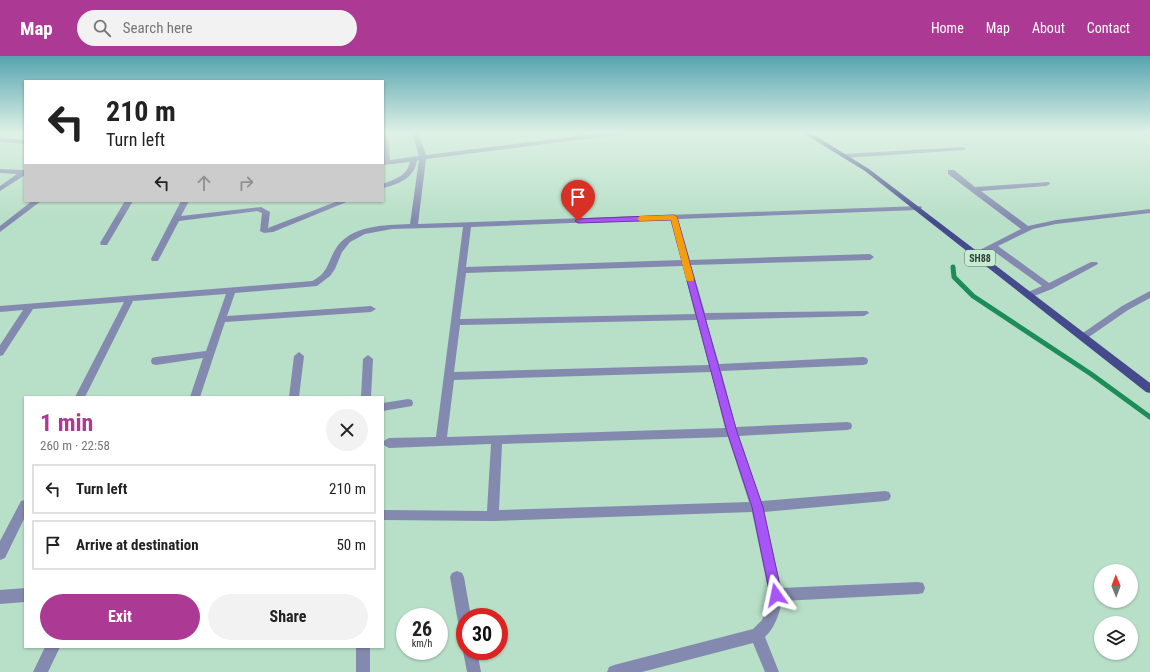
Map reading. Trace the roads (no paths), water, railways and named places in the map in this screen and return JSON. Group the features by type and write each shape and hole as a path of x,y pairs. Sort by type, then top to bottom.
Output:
{"main road":[{"name":"SH88","path":"853,162 918,208 1150,388"}],"street":[{"path":"384,186 409,174 413,168 414,162"},
{"path":"414,227 423,162"},
{"path":"0,171 24,172"},
{"path":"0,189 24,172"},
{"path":"951,172 1027,229"},
{"path":"973,189 1046,184"},
{"path":"0,230 36,202"},
{"path":"104,243 128,202"},
{"path":"155,259 184,202"},
{"path":"176,219 258,209 266,212 267,219 264,231 342,202"},
{"path":"0,309 314,284 324,279 330,272 340,248 348,240 360,233 392,227 918,208"},
{"path":"976,254 1027,229 1056,222 1150,211"},
{"path":"614,672 645,668 757,635 767,625 773,611 775,595 757,507 732,432 674,217"},
{"path":"441,441 467,225"},
{"path":"992,246 1049,287"},
{"path":"462,270 870,257"},
{"path":"1029,295 1049,287 1094,264"},
{"path":"195,396 231,291"},
{"path":"1083,337 1124,308 1150,294"},
{"path":"81,396 130,299"},
{"path":"0,353 30,307"},
{"path":"222,319 371,309"},
{"path":"455,322 864,313"},
{"path":"156,361 209,354"},
{"path":"294,396 298,356"},
{"path":"366,396 368,359"},
{"path":"449,376 714,368 863,361"},
{"path":"384,407 408,403"},
{"path":"389,443 732,432 847,426"},
{"path":"493,516 497,439"},
{"path":"384,515 493,516 757,507 885,496"},
{"path":"0,554 24,507"},
{"path":"457,577 463,608"},
{"path":"775,595 918,588"},
{"path":"0,597 24,595"},
{"path":"757,635 772,672"},
{"path":"40,672 52,648"},
{"path":"363,648 363,672"},
{"path":"472,660 474,672"}],"waterway":[{"path":"953,267 954,277 973,296 1091,374 1150,417"}]}
